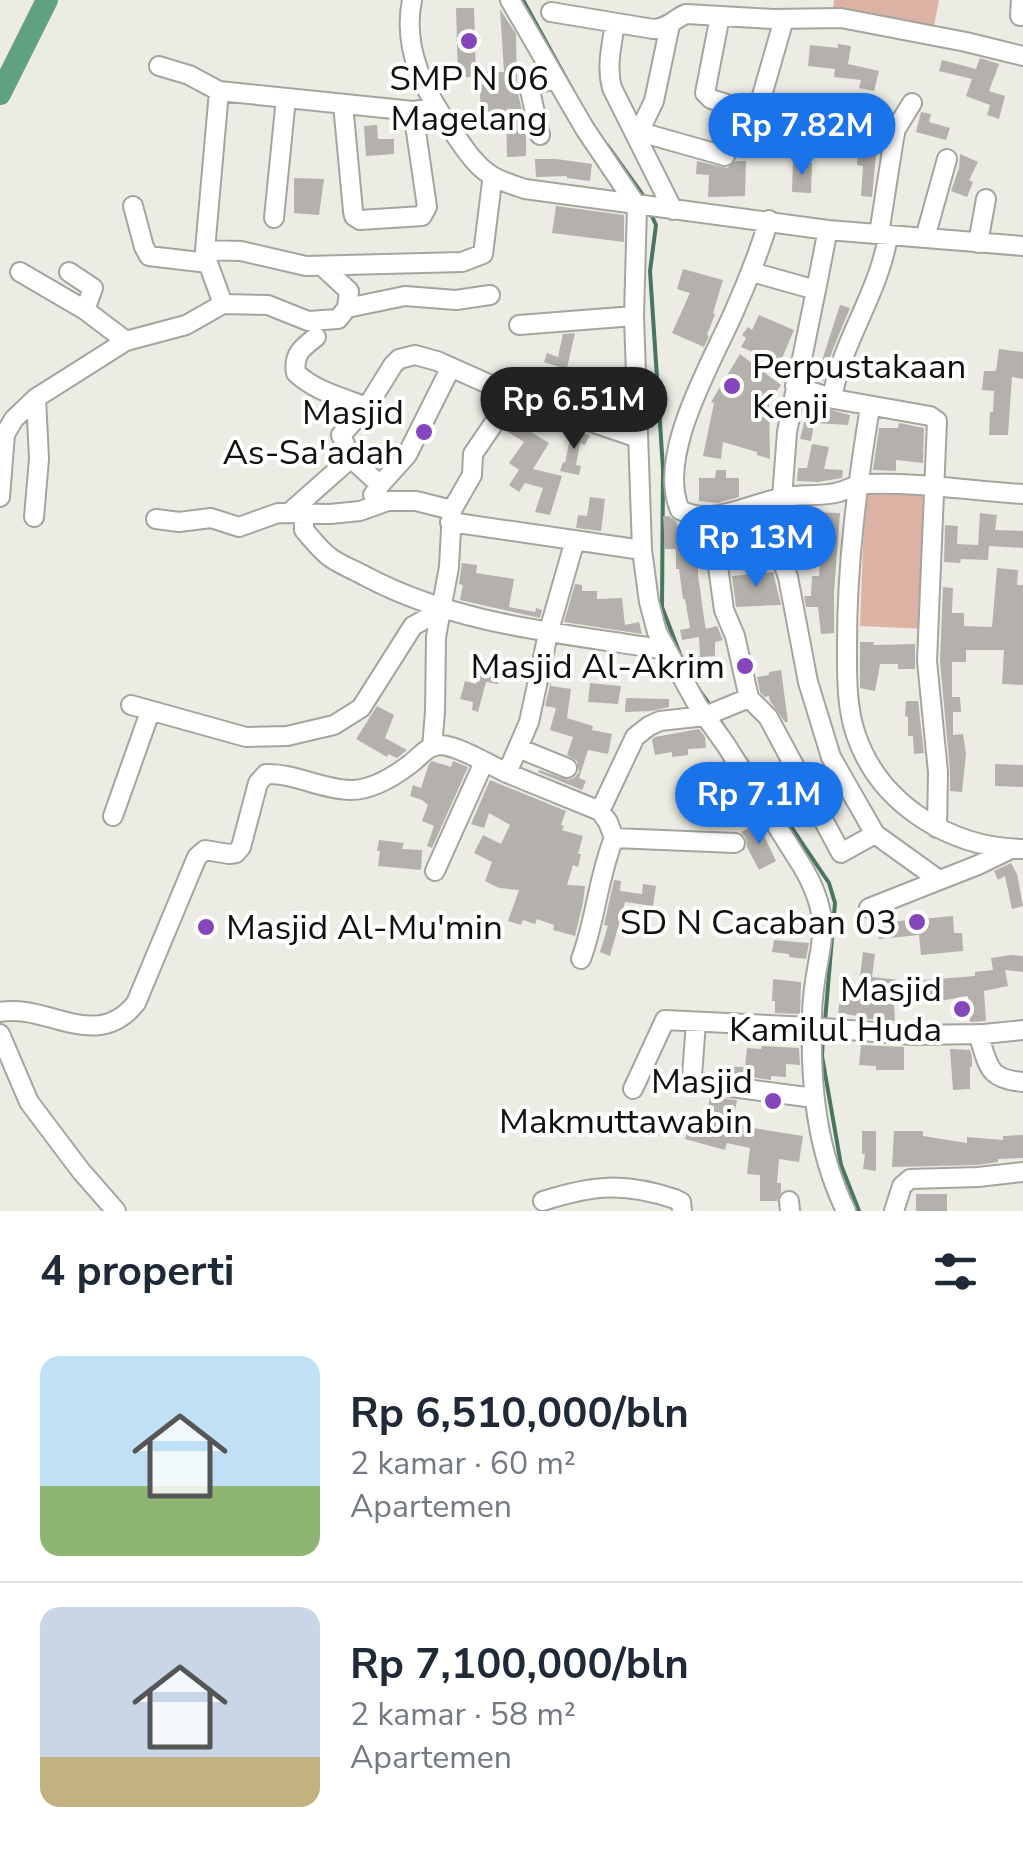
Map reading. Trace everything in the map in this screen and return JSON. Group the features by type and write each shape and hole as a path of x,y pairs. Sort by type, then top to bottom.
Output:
{"street":[{"path":"412,0 409,28 415,62 436,107 471,157 492,177 525,189 639,206 828,230 1023,246"},
{"path":"510,0 584,129 639,206 634,316 642,550 651,612 666,650 711,713 820,902 824,933 812,999 818,1030 814,1098 817,1124 846,1211"},
{"path":"551,12 653,29 686,14 825,18 864,22 1023,56"},
{"path":"720,16 705,93 765,116 784,19"},
{"path":"616,23 608,76 639,134 668,209"},
{"path":"639,134 654,101 670,24"},
{"path":"159,66 190,74 218,91 414,110 436,107"},
{"path":"540,135 529,86 555,80"},
{"path":"218,91 206,257 223,304"},
{"path":"274,218 286,98"},
{"path":"834,399 835,383 877,282 894,138 912,103"},
{"path":"342,104 352,211 360,220 425,213 414,110"},
{"path":"639,134 725,156"},
{"path":"925,238 947,158"},
{"path":"133,206 149,256 206,257 241,251 295,265 323,267 462,262 483,254 492,182"},
{"path":"978,243 986,199"},
{"path":"770,220 752,272 680,440 674,488 680,510 698,517 711,516 782,498 842,492 858,484 1023,494"},
{"path":"782,498 787,432 826,238"},
{"path":"0,496 5,434 36,398 126,341 186,325 223,304 268,305 298,318 338,319 347,308 350,294 323,267"},
{"path":"20,272 85,310 126,341"},
{"path":"69,272 93,288 85,310"},
{"path":"752,272 816,290"},
{"path":"347,308 405,296 456,300 490,295"},
{"path":"519,325 634,316"},
{"path":"316,338 300,350 296,374 367,406"},
{"path":"380,486 351,458 342,435 398,359 406,356 423,356 513,395 638,438"},
{"path":"360,511 407,455 451,367"},
{"path":"796,386 834,399 935,418 938,433 927,661 938,772 937,828"},
{"path":"432,746 436,638 443,609 451,516 472,474 472,454 513,395"},
{"path":"34,518 39,459 36,398"},
{"path":"870,407 850,551 849,701 855,732 864,756 893,794 925,822 959,837 1017,849"},
{"path":"297,512 351,458"},
{"path":"156,520 211,518 239,527 278,513 330,514 360,511 388,500 416,500 451,516 642,550"},
{"path":"744,509 748,554 778,552 788,577 808,682 831,757 875,834 939,880"},
{"path":"297,512 304,530 329,557 386,587 443,609 548,634 666,650"},
{"path":"711,516 724,610 749,698 768,717 841,852 875,834"},
{"path":"507,773 532,708 575,540"},
{"path":"131,705 246,737 287,736 334,725 361,708 413,626 443,609"},
{"path":"600,811 636,737 660,720 711,713 749,698"},
{"path":"113,816 150,712"},
{"path":"0,1012 86,1026 107,1025 116,1020 136,1003 197,857 205,850 229,854 240,847 262,777 272,773 348,790 366,788 400,771 432,746 450,747 600,811 608,822 614,838 581,958"},
{"path":"518,748 567,768"},
{"path":"435,871 484,762"},
{"path":"614,838 735,843"},
{"path":"869,908 1017,849"},
{"path":"633,1089 665,1020 696,1026 912,1036 1023,1030"},
{"path":"696,1026 694,1082 814,1098"},
{"path":"0,1034 29,1102 116,1211"},
{"path":"978,1034 994,1074 1004,1080 1023,1082"},
{"path":"894,1211 902,1186 910,1179 978,1178 1023,1172"},
{"path":"543,1202 589,1189 622,1187 675,1199 681,1202 682,1211"}],"shaded area":[{"path":"834,0 939,0 934,26 833,9"},
{"path":"865,493 934,496 928,629 860,626"}],"building":[{"path":"456,8 474,8 476,77 458,77"},
{"path":"500,9 516,34 517,89 526,128 526,156 507,157 506,113 481,114 479,73 504,72"},
{"path":"838,44 851,46 848,64 879,71 874,91 859,88 861,80 834,77 835,69 808,66 810,45 838,48"},
{"path":"980,58 999,64 989,91 1005,96 999,119 987,115 990,105 966,96 972,79 939,71 942,60 976,69"},
{"path":"921,112 931,114 929,122 950,128 946,140 916,132"},
{"path":"377,125 378,139 394,139 394,154 366,156 364,126"},
{"path":"859,142 877,144 872,197 861,196 863,166 857,165"},
{"path":"960,154 978,162 969,180 973,182 967,197 951,191"},
{"path":"535,159 592,164 590,181 567,176 536,177"},
{"path":"697,161 727,168 736,161 746,161 745,196 708,197 709,175 696,174"},
{"path":"793,162 812,163 811,193 792,192"},
{"path":"294,178 324,179 319,215 294,213"},
{"path":"556,206 624,215 624,242 552,233"},
{"path":"683,269 723,280 704,347 672,333 690,293 677,289"},
{"path":"840,305 850,308 823,381 816,379"},
{"path":"759,315 794,330 780,363 741,347 746,338 742,335 748,327 752,330"},
{"path":"575,333 567,368 573,369 569,381 559,378 562,368 544,362 547,353 558,357 563,334"},
{"path":"999,349 1023,352 1023,379 1012,377 1008,435 989,435 994,391 982,390 984,371 996,371"},
{"path":"740,354 781,385 769,401 770,459 723,442 721,459 703,456 714,403 711,402"},
{"path":"561,383 596,393 609,392 600,412 557,397"},
{"path":"809,404 850,415 848,425 814,423 811,441 800,439"},
{"path":"518,410 535,416 526,429 549,443 533,469 562,476 550,515 535,512 543,488 525,483 519,492 509,485 519,470 509,463 524,442 505,430"},
{"path":"899,423 924,428 923,463 896,460 896,471 873,470 879,428 898,428"},
{"path":"572,429 590,435 585,445 580,443 576,465 581,466 579,475 560,471"},
{"path":"812,444 829,447 824,469 843,470 842,478 797,481 798,468 807,468"},
{"path":"716,470 726,470 726,478 739,478 739,497 717,503 699,501 699,478 715,478"},
{"path":"590,497 605,499 601,531 576,528 578,515 587,516"},
{"path":"807,512 840,513 834,633 821,634 818,607 806,607 804,596 811,596 812,576 819,576 821,547 815,547 817,522 806,522"},
{"path":"980,513 997,515 995,530 1023,531 1023,548 989,546 988,560 944,562 945,525 958,526 957,544 978,545"},
{"path":"663,516 669,516 677,526 700,528 698,575 705,625 706,629 717,626 723,640 715,642 715,656 700,657 699,637 682,640 680,630 690,628 676,569 676,549 665,549"},
{"path":"462,563 477,565 476,573 514,579 509,607 542,610 540,618 460,600"},
{"path":"997,568 1018,570 1017,585 1023,585 1023,685 1002,684 1004,650 966,650 966,662 952,662 952,697 960,697 961,712 953,712 953,735 963,734 966,754 962,792 950,791 940,661 943,587 953,588 952,613 964,613 964,626 992,627"},
{"path":"773,572 781,605 736,607 732,576"},
{"path":"575,584 582,585 582,591 597,591 597,599 622,598 625,625 639,622 642,634 564,622"},
{"path":"860,642 915,644 915,669 880,664 875,691 860,688"},
{"path":"480,667 501,670 498,684 486,682 478,712 472,710 473,702 460,699 465,681 476,684"},
{"path":"781,670 788,722 769,696 760,692 757,677"},
{"path":"551,681 551,686 571,689 567,718 612,734 608,754 588,750 579,778 586,781 582,790 538,772 568,780 579,772 577,761 567,755 573,737 550,730 556,708 545,706"},
{"path":"590,683 621,686 618,704 588,702"},
{"path":"626,698 669,699 669,707 625,712"},
{"path":"906,701 918,701 924,753 914,754 913,736 908,736"},
{"path":"377,706 394,715 385,738 407,750 397,758 388,754 387,757 356,739"},
{"path":"699,729 706,748 688,749 688,755 655,755 655,737"},
{"path":"432,761 451,767 453,761 468,767 432,848 427,846 434,826 422,821 428,805 410,796 413,785 421,788"},
{"path":"995,764 1023,765 1023,787 995,786"},
{"path":"490,780 566,811 562,830 583,836 578,867 573,865 567,885 585,886 575,936 553,930 554,925 537,919 535,924 523,920 521,925 508,921 519,890 499,888 485,881 492,862 474,853 483,835 501,844 510,825 489,813 484,828 471,824"},
{"path":"758,823 776,861 759,870 741,832"},
{"path":"379,840 404,843 402,849 422,850 421,870 378,866"},
{"path":"1011,863 1023,906 1012,909 1005,876 998,880 994,871"},
{"path":"614,880 621,881 620,891 642,894 643,884 656,886 653,906 625,902 610,956 600,952"},
{"path":"953,916 954,933 962,933 963,951 921,955 919,935 879,939 877,923"},
{"path":"774,940 809,943 806,959 772,952"},
{"path":"863,952 875,954 872,977 900,982 975,976 975,972 993,970 991,958 1011,955 1023,956 1023,972 1005,970 1008,986 984,991 986,1021 970,1022 968,996 894,1004 895,1021 858,1018 838,1013 840,998 857,1001"},
{"path":"773,979 801,982 800,1014 775,1013"},
{"path":"861,1045 904,1047 904,1070 876,1070 876,1066 859,1065"},
{"path":"747,1048 799,1048 800,1065 786,1064 786,1077 771,1076 771,1080 717,1072 717,1066 745,1067"},
{"path":"950,1049 970,1050 970,1089 953,1090"},
{"path":"710,1097 737,1100 733,1122 803,1136 799,1162 779,1159 777,1183 781,1183 781,1192 777,1201 760,1201 760,1175 747,1174 750,1148 727,1143 725,1150 685,1139 691,1120 705,1124"},
{"path":"862,1131 876,1131 876,1171 863,1169"},
{"path":"894,1131 923,1131 923,1136 967,1143 967,1137 1003,1140 1003,1136 1023,1135 1023,1158 977,1165 892,1167"},
{"path":"916,1194 947,1194 947,1211 916,1211"}],"waterway":[{"path":"0,94 47,0"},
{"path":"523,0 573,91"},
{"path":"607,145 645,198"},
{"path":"650,212 656,225 650,271 663,469 662,607 683,662"},
{"path":"697,687 712,708"},
{"path":"717,716 728,733"},
{"path":"736,745 829,883 835,903 825,1021"},
{"path":"823,1036 822,1056 841,1165 859,1211"}],"place":[{"name":"SMP N 06 Magelang","path":"469,41"},
{"name":"Perpustakaan Kenji","path":"732,386"},
{"name":"Masjid As-Sa'adah","path":"424,432"},
{"name":"Masjid Al-Akrim","path":"745,666"},
{"name":"SD N Cacaban 03","path":"917,922"},
{"name":"Masjid Al-Mu'min","path":"206,927"},
{"name":"Masjid Kamilul Huda","path":"962,1009"},
{"name":"Masjid Makmuttawabin","path":"773,1101"}]}
